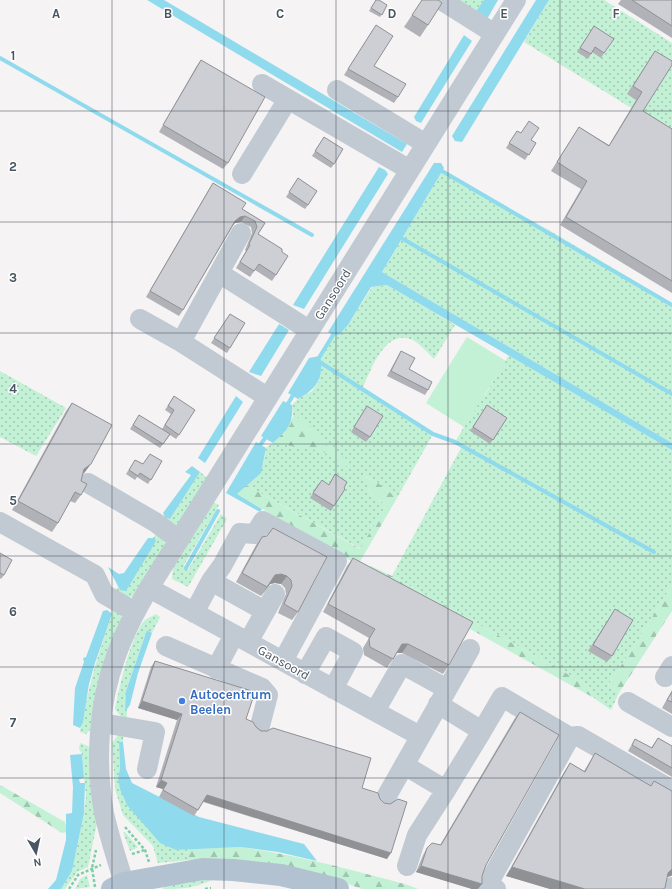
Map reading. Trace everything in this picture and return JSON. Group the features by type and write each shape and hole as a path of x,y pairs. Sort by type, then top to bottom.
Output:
{"main road":[{"path":"118,886 203,870 233,870 280,875 338,889"}],"street":[{"path":"441,0 495,34"},
{"name":"Gansoord","path":"118,886 104,813 100,764 102,723 112,669 120,603 149,588 516,0"},
{"path":"262,84 410,170"},
{"path":"336,90 426,144"},
{"path":"242,174 288,99"},
{"path":"181,342 241,233"},
{"path":"219,272 310,330"},
{"path":"140,319 181,342 267,397"},
{"path":"88,483 155,522 179,540"},
{"path":"194,613 211,581 222,566 240,533 255,534 263,521 337,561 283,661"},
{"path":"0,522 95,575 120,603"},
{"path":"211,581 270,603 216,668"},
{"name":"Gansoord","path":"149,588 420,736"},
{"path":"306,674 326,637 353,652 333,689"},
{"path":"166,646 262,688 268,695 260,726"},
{"path":"385,799 470,649"},
{"path":"375,711 402,664 482,731"},
{"path":"407,866 417,835 502,698 570,737 578,736 672,790"},
{"path":"628,702 672,726"},
{"path":"102,723 154,732 147,769"},
{"path":"496,889 488,887 492,878 570,737"},
{"path":"402,769 446,790"}],"path":[{"path":"69,889 78,875 92,868 96,889"}],"green space":[{"path":"454,0 484,0 474,14"},
{"path":"549,0 604,0 672,43 672,133 524,42"},
{"path":"442,171 547,229 672,303 672,443 382,272"},
{"path":"387,285 455,325 434,359 413,340 403,338 395,340 387,345 375,361 363,387 433,434 397,498 378,483 363,475 370,493 386,505 361,549 246,485 255,478 261,470 266,448 273,443 293,417 292,405 298,399 312,391 319,381 320,356 333,335 339,335 348,325 372,287"},
{"path":"467,337 506,361 464,427 426,403"},
{"path":"509,355 672,450 672,585 637,642 608,685 619,693 611,710 594,698 589,686 392,576 462,446 455,442"},
{"path":"0,371 66,408 36,456 0,437"},
{"path":"293,417 297,417 318,432 325,445 350,461 346,467 322,451 273,443 290,426"},
{"path":"200,472 209,479 180,524 169,528 157,520 164,515 170,519"},
{"path":"362,475 378,483 397,498 358,565 237,494 246,485 360,549 386,505 370,493"},
{"path":"209,500 219,505 184,565 188,570 221,514 227,519 188,587 172,579 173,566"},
{"path":"157,533 163,538 166,547 136,596 121,599 113,593 118,587 120,590 155,541 153,538"},
{"path":"371,566 392,576 589,686 594,698 364,570"},
{"path":"672,585 672,611 619,693 608,685 637,642"},
{"path":"114,605 121,613 122,621 93,727 86,734 80,732 80,728 84,717 92,677 112,615 110,613"},
{"path":"156,614 160,617 152,633 147,630 126,691 125,710 127,709 127,720 122,718 115,709 130,649 140,627 145,620"},
{"path":"124,734 123,742 119,743 120,768 118,778 176,850 191,849 184,853 189,860 158,863 153,846 123,815 115,789 112,743 118,735"},
{"path":"80,743 88,746 93,752 98,818 88,867 77,872 65,889 61,889 72,871 84,813 86,797 82,754 79,749"},
{"path":"0,785 65,822 67,832 62,833 0,793"},
{"path":"123,832 125,832 138,847 137,848 130,851"},
{"path":"240,847 324,863 418,889 362,889 342,882 230,859 189,860 184,853 191,849"},
{"path":"87,875 90,887 75,889 80,879"},
{"path":"214,879 189,887 163,889 163,887 192,881"}],"water":[{"path":"147,0 164,0 407,144 402,152"},
{"path":"484,0 498,0 486,21 474,14"},
{"path":"536,0 549,0 462,142 455,141 452,136"},
{"path":"464,35 472,41 421,123 416,121 414,117"},
{"path":"434,163 441,163 444,168 382,272 672,443 672,450 387,285 371,287 348,325 339,335 333,335 328,332"},
{"path":"379,167 385,170 388,174 304,309 293,305"},
{"path":"279,324 289,330 261,376 249,372"},
{"path":"320,356 320,377 314,387 298,399 288,393 309,358"},
{"path":"236,396 243,402 205,463 198,458"},
{"path":"283,401 292,405 290,423 273,443 261,436"},
{"path":"256,442 266,448 261,473 237,494 262,509 260,512 226,493"},
{"path":"192,466 200,472 170,519 165,517 163,513 191,475 185,472"},
{"path":"148,538 154,538 156,541 126,591 120,590 108,567 119,574 124,573"},
{"path":"107,610 112,614 89,684 83,722 80,728 73,725 75,688 84,662 83,658 86,657 103,611"},
{"path":"147,630 152,633 138,673 130,705 125,710 126,691"},
{"path":"119,742 123,742 126,769 132,783 199,817 304,844 317,861 278,852 240,847 176,850 160,843 127,805 120,789 118,778 120,768"},
{"path":"82,754 84,778 79,779 80,783 85,783 84,813 72,871 61,889 48,889 56,880 66,840 66,814 72,813 73,787 70,755"}],"building":[{"path":"376,0 379,0 387,5 382,15 371,8"},
{"path":"422,0 438,0 442,3 428,25 412,15"},
{"path":"632,0 672,0 672,26"},
{"path":"376,25 393,36 374,66 406,84 398,97 348,69"},
{"path":"594,26 614,39 604,53 595,47 591,54 580,48"},
{"path":"655,51 672,61 672,65 643,111 672,129 672,281 566,217 587,181 557,162 579,127 609,146 642,92 633,86"},
{"path":"201,60 265,97 228,163 163,125"},
{"path":"529,121 539,128 531,140 536,143 529,155 509,143 517,131 521,133"},
{"path":"324,137 343,149 334,164 315,151"},
{"path":"298,178 317,191 308,205 289,192"},
{"path":"213,183 246,203 242,209 265,223 258,234 282,249 282,252 288,256 276,275 259,264 254,271 240,262 250,245 249,244 257,227 255,221 245,216 240,217 235,221 183,310 150,291"},
{"path":"230,314 245,323 230,348 214,338"},
{"path":"401,351 415,358 409,369 432,382 428,390 391,371"},
{"path":"174,396 195,410 179,435 165,425 174,410 168,406"},
{"path":"72,403 112,425 91,464 84,469 81,481 87,484 81,495 75,492 58,523 18,501"},
{"path":"487,405 507,418 493,440 473,427"},
{"path":"367,406 383,416 370,437 354,427"},
{"path":"139,415 170,434 163,444 133,425"},
{"path":"150,454 162,461 151,480 140,473 138,476 129,470 135,460 143,464"},
{"path":"335,474 347,482 344,488 345,489 334,506 313,493 322,480 329,485"},
{"path":"273,528 327,557 298,612 284,604 292,586 291,580 287,576 281,574 275,575 267,587 242,573 262,537 267,536"},
{"path":"0,553 12,560 4,575 0,573"},
{"path":"353,558 473,622 449,665 408,644 402,644 393,659 370,647 369,639 375,629 328,604"},
{"path":"615,609 633,620 612,656 593,645"},
{"path":"155,661 255,692 246,719 253,722 261,731 267,731 273,728 371,758 362,788 378,793 380,799 384,803 390,804 398,799 407,802 391,853 207,795 198,810 163,790 167,783 161,780 182,714 142,701"},
{"path":"672,692 672,702 667,700"},
{"path":"520,712 559,735 486,865 482,876 482,884 421,866 427,848 432,843 441,845"},
{"path":"658,738 672,746 672,768 632,745 635,739 652,748"},
{"path":"595,753 651,786 654,781 672,791 672,869 668,873 665,888 585,889 512,867 570,763 585,772"}],"waterway":[{"path":"0,58 312,235"},
{"path":"442,171 672,305"},
{"path":"403,239 672,394"},
{"path":"317,361 333,335"},
{"path":"318,361 433,434 455,442 654,552"},
{"path":"286,407 295,392"},
{"path":"258,448 268,434"},
{"path":"186,568 218,511"}],"place":[{"name":"Autocentrum Beelen","path":"182,701"}]}
